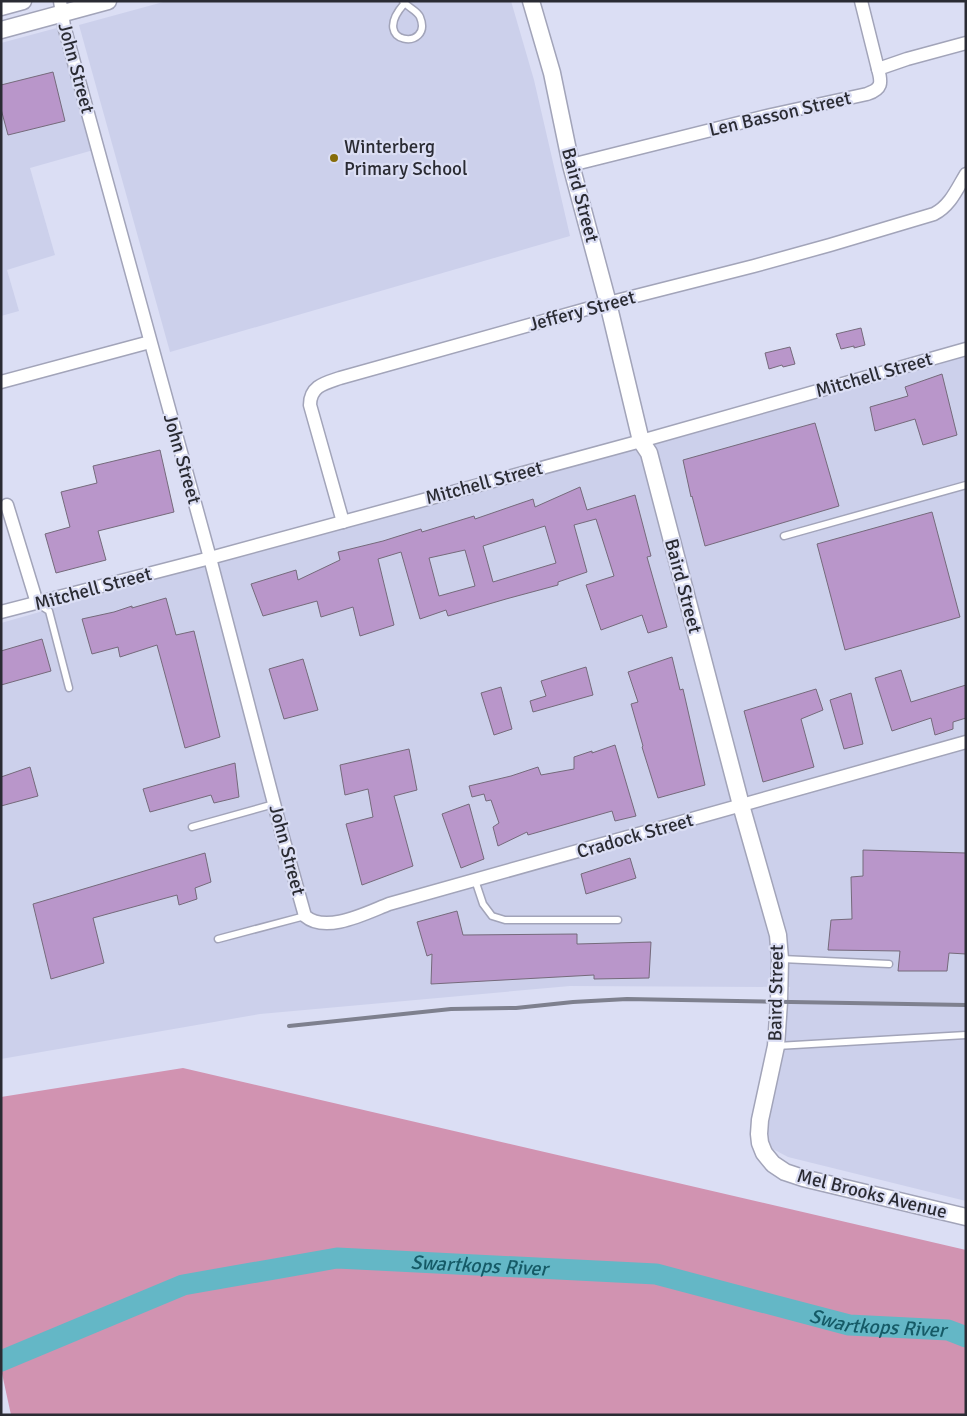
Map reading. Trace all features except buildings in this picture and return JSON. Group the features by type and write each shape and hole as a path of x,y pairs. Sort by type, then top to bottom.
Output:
{"street":[{"path":"1,7 24,1"},
{"path":"1,30 61,7 108,1"},
{"name":"Baird Street","path":"531,1 552,73 571,165 587,220 641,441 649,453 741,805 778,935 780,959 776,1046 760,1120 759,1134 764,1153 770,1161 780,1168"},
{"path":"861,1 878,69 966,43"},
{"name":"John Street","path":"61,7 64,26 210,558 305,916"},
{"name":"Len Basson Street","path":"571,165 867,94 875,91 880,84 878,69"},
{"name":"Jeffery Street","path":"343,522 310,405 311,397 317,387 324,383 608,303 830,245 934,214 946,206 966,174"},
{"path":"1,382 150,342"},
{"name":"Mitchell Street","path":"1,612 210,558 641,441 966,349"},
{"path":"7,505 37,603"},
{"name":"Cradock Street","path":"305,916 311,921 320,924 329,924 360,916 389,904 966,742"},
{"name":"Mel Brooks Avenue","path":"780,1168 803,1178 832,1186 966,1217"}],"lane":[{"path":"404,2 417,12 421,18 422,27 413,39 403,38 393,28 394,18 404,2"},
{"path":"784,536 966,485"},
{"path":"37,603 49,611 69,688"},
{"path":"192,827 274,804"},
{"path":"475,880 483,904 492,916 505,920 618,920"},
{"path":"218,939 305,916"},
{"path":"780,959 888,964"},
{"path":"776,1046 966,1035"}],"shaded area":[{"name":"Winterberg Primary School","path":"167,1 511,1 534,80 570,236 170,352 79,25"},
{"path":"64,26 97,149 30,168 55,255 7,270 19,311 1,316 1,43"},
{"path":"966,349 966,1201 788,1157 769,1147 768,1129 790,987 570,986 260,1014 1,1059 1,623"},
{"path":"183,1068 966,1250 966,1415 11,1415 1,1369 1,1097"}],"waterway":[{"name":"Swartkops River","path":"1,1361 183,1285 337,1258 656,1274 849,1325 948,1330 966,1337"}],"railway":[{"path":"289,1026 451,1009 516,1008 627,999 966,1005"}],"place":[{"name":"Winterberg Primary School","path":"334,158"}]}
